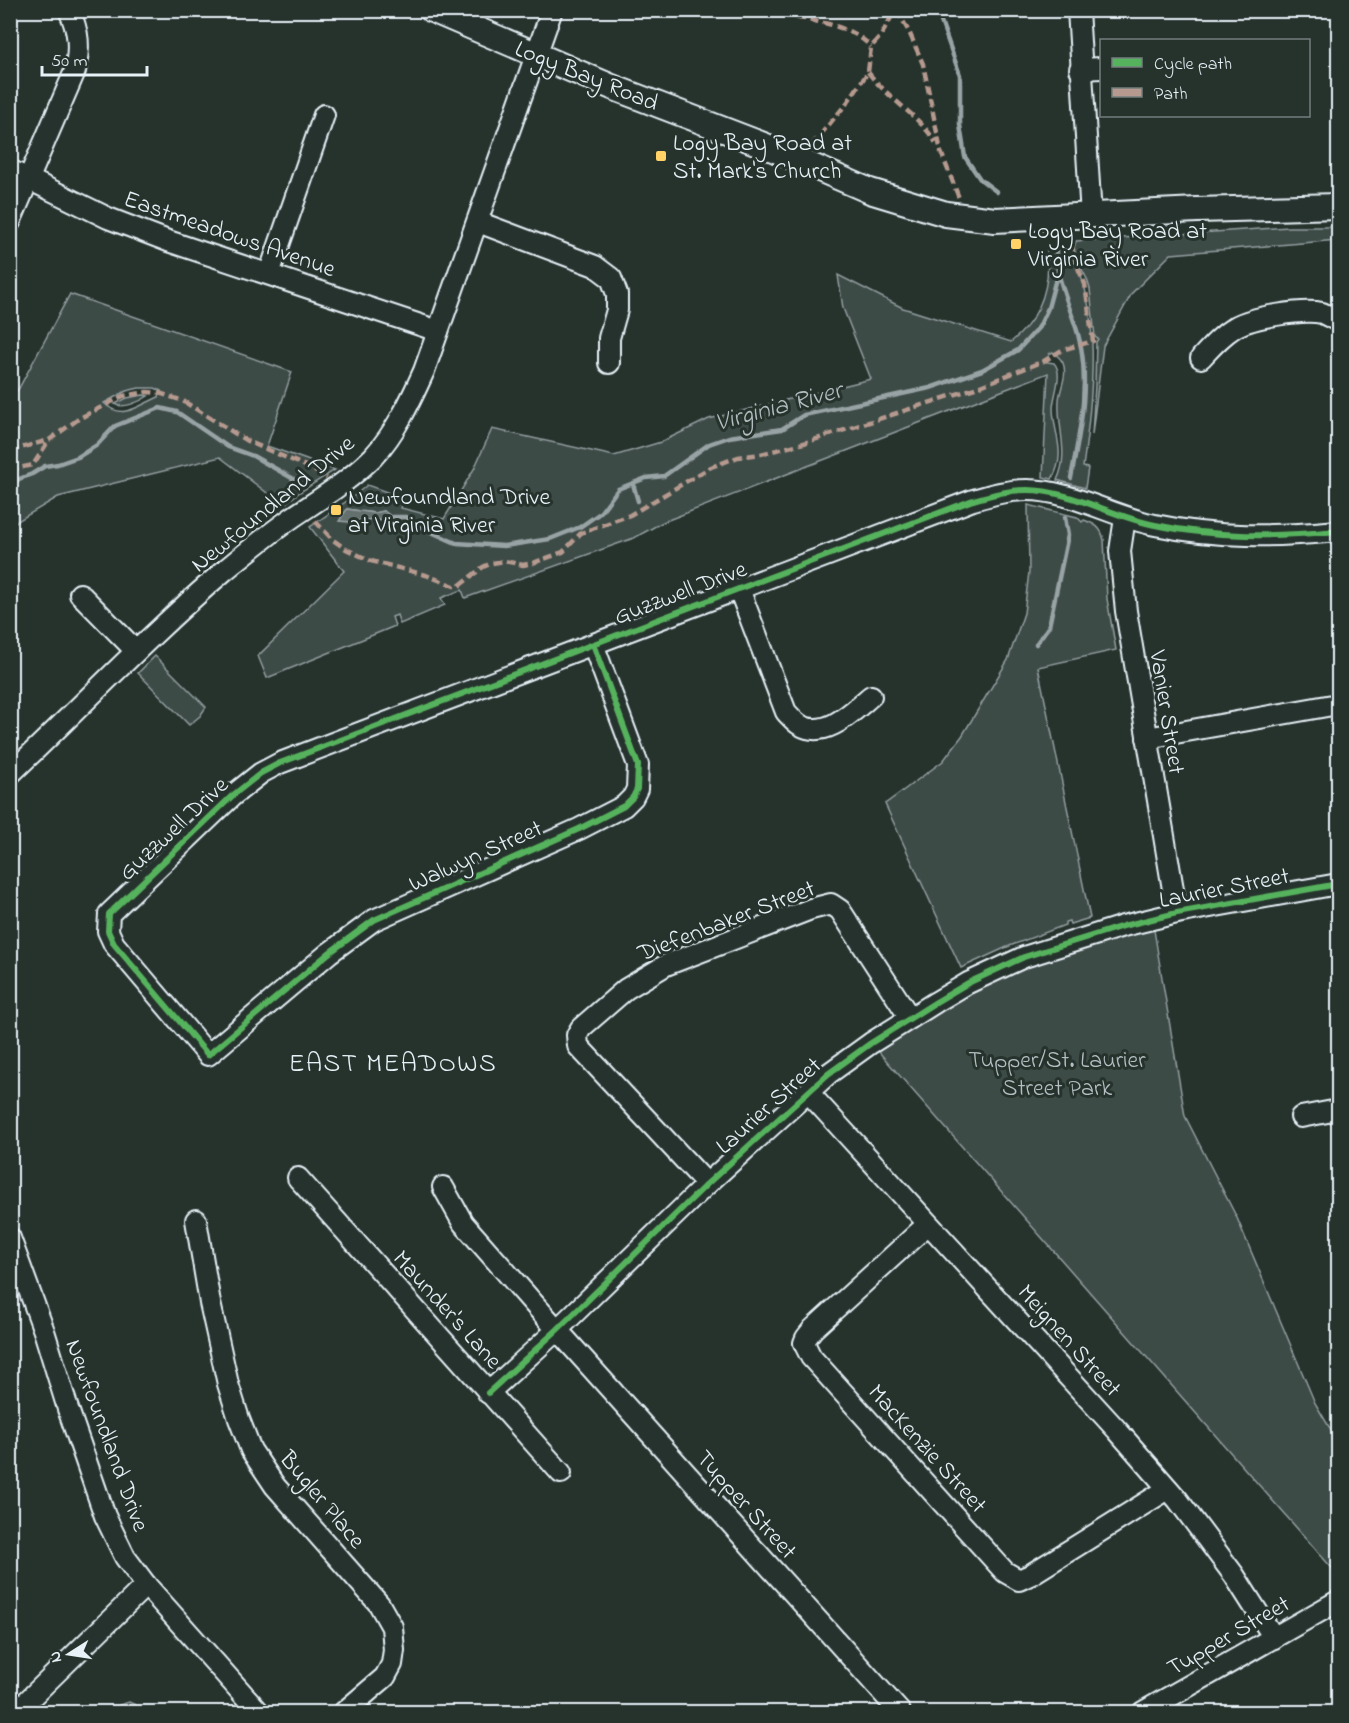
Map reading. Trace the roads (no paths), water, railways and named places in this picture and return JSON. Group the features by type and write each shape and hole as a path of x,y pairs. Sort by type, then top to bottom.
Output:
{"main road":[{"name":"Logy Bay Road","path":"432,10 612,87 766,146 870,191 946,214 996,220 1338,206"}],"street":[{"path":"10,222 19,175 75,71 79,51 76,26 69,10"},
{"name":"Newfoundland Drive","path":"10,774 136,651 224,571 283,524 352,477 374,456 391,434 409,404 424,371 552,10"},
{"path":"1077,10 1080,69 1081,217"},
{"path":"1080,69 1100,68"},
{"path":"269,274 324,115"},
{"name":"Eastmeadows Avenue","path":"19,175 108,218 168,241 438,331"},
{"path":"478,222 596,266 611,278 617,294 617,302 609,338 609,363"},
{"path":"1201,358 1217,340 1237,325 1297,313 1322,314 1338,321"},
{"name":"Guzzwell Drive","path":"208,1054 123,956 108,931 110,914 232,796 261,773 298,755 945,509 1000,492 1028,490 1046,492 1083,502 1125,518 1192,532 1230,536 1271,536 1338,531"},
{"name":"Vanier Street","path":"1125,518 1120,550 1122,581 1177,913"},
{"path":"739,589 786,712 801,726 819,730 839,722 871,696"},
{"path":"80,594 136,651"},
{"name":"Walwyn Street","path":"208,1054 329,953 374,920 579,829 624,806 633,797 637,789 638,765 593,644"},
{"path":"1148,738 1338,704"},
{"name":"Laurier Street","path":"488,1393 557,1330 707,1184 808,1092 850,1058 968,983 1024,957 1123,926 1177,913 1338,884"},
{"name":"Diefenbaker Street","path":"707,1184 578,1046 577,1035 581,1028 626,989 666,965 811,909 831,904 840,910 910,1018"},
{"name":"Meignen Street","path":"808,1092 1168,1488 1234,1575 1274,1638"},
{"path":"1301,1117 1338,1110"},
{"name":"Maunder's Lane","path":"298,1178 561,1473"},
{"name":"Tupper Street","path":"443,1187 463,1223 900,1713"},
{"name":"Bugler Place","path":"196,1220 210,1304 228,1384 238,1419 251,1450 274,1486 379,1604 392,1627 394,1650 392,1664 385,1677 344,1713"},
{"name":"MacKenzie Street","path":"928,1224 813,1329 804,1343 812,1357 997,1564 1019,1580 1168,1488"},
{"name":"Newfoundland Drive","path":"10,1238 110,1527 125,1557 146,1585 259,1713"},
{"path":"16,1713 146,1585"},
{"name":"Tupper Street","path":"1143,1713 1338,1601"}],"waterway":[{"name":"Virginia River","path":"937,10 960,75 960,125 965,157 980,179 997,192"},
{"name":"Virginia River","path":"392,517 406,517 420,527 456,543 504,546 550,539 580,527 600,513 618,489 646,478 664,476 709,444 729,437 782,429 804,415 930,388 982,370 1018,350 1039,327 1048,308 1058,271 1056,249"},
{"path":"1058,272 1078,334 1084,370 1083,406 1071,478"},
{"name":"Virginia River","path":"10,486 45,466 78,457 97,445 115,426 160,408 177,412 228,447 253,456 299,482"},
{"path":"633,484 638,501"},
{"path":"1036,644 1049,626 1068,535 1065,517"}],"place":[{"name":"Logy Bay Road at St. Mark's Church","path":"661,156"},
{"name":"Logy Bay Road at Virginia River","path":"1016,244"},
{"name":"Newfoundland Drive at Virginia River","path":"336,510"}],"district":[{"name":"EAST MEADOWS","path":"393,1062"}],"park label":[{"name":"Tupper/St. Laurier Street Park","path":"1057,1073"}]}
